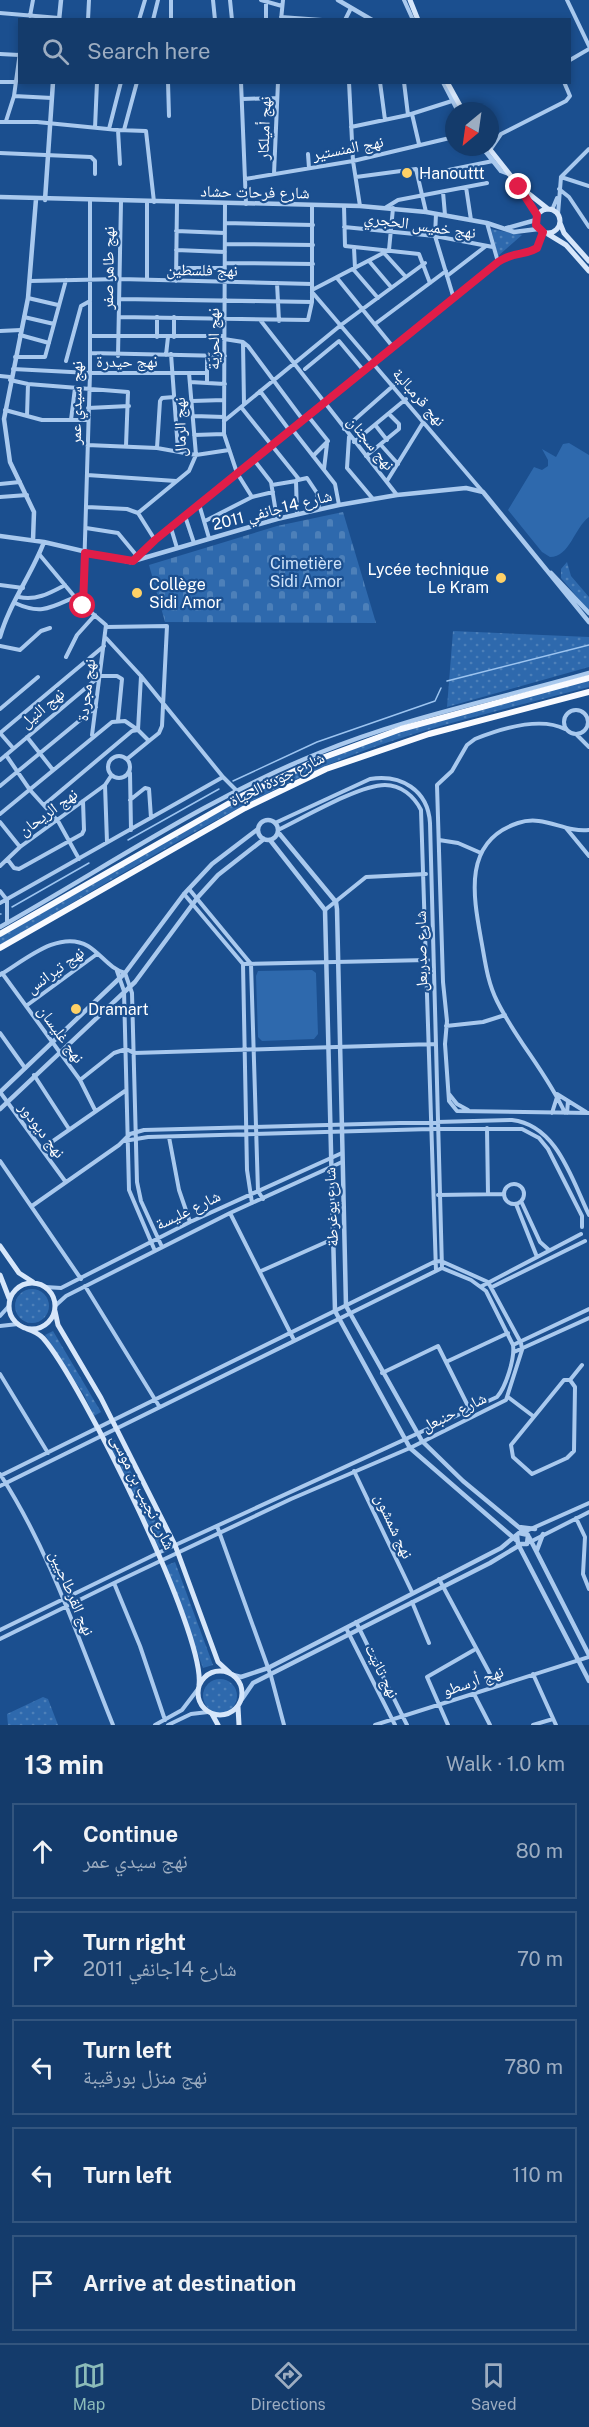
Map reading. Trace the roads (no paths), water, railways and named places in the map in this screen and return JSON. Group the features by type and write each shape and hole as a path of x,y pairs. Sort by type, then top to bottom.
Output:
{"highway":[{"name":"شارع جودة الحياة","path":"0,934 240,797 322,758 401,729 589,678"},
{"name":"شارع جودة الحياة","path":"0,948 245,808 326,769 429,734 589,692"}],"main road":[{"path":"410,0 417,18"},
{"path":"446,84 457,102"},
{"path":"495,156 518,185 543,232 566,245 589,271"},
{"path":"518,185 558,214 564,233 589,261"},
{"path":"536,218 550,209"},
{"path":"543,232 555,231 560,223"},
{"path":"0,1246 19,1273 45,1287 54,1298 58,1324 113,1420 175,1545 218,1662 232,1674 242,1688 242,1699 237,1707 226,1715 210,1713"},
{"path":"0,1275 8,1290 11,1316 18,1324 27,1329 44,1326 55,1309"},
{"path":"9,1303 19,1287 34,1283"},
{"name":"شارع نجيب بن موسى","path":"27,1329 43,1338 80,1396 158,1552 200,1665 199,1687"},
{"path":"218,1725 201,1704 199,1687 210,1674 220,1671 232,1674"},
{"path":"237,1707 239,1725"}],"street":[{"path":"28,17 33,0"},
{"path":"59,18 61,0"},
{"path":"88,0 88,18"},
{"path":"140,18 145,0"},
{"path":"154,18 158,0"},
{"path":"171,0 171,18"},
{"path":"213,0 215,18"},
{"path":"230,0 232,18"},
{"path":"281,18 283,0"},
{"path":"338,0 368,18"},
{"path":"404,0 412,18"},
{"path":"567,0 589,48 571,59"},
{"path":"266,18 264,1 282,6"},
{"path":"346,18 351,8"},
{"path":"0,13 44,18"},
{"path":"0,54 18,54"},
{"path":"6,121 14,96 18,61"},
{"path":"0,82 15,82"},
{"path":"45,200 53,84"},
{"path":"95,128 97,84"},
{"path":"109,129 120,84"},
{"path":"120,164 121,130 136,84"},
{"path":"168,84 169,116"},
{"path":"241,84 246,204"},
{"name":"نهج أميلكار","path":"274,174 278,84"},
{"path":"349,84 353,161 360,206"},
{"path":"380,84 385,120"},
{"path":"404,84 410,115 419,144"},
{"path":"351,127 410,115 452,101 446,84"},
{"path":"499,136 568,99 569,93 565,84"},
{"path":"14,96 52,98"},
{"path":"242,99 277,98"},
{"path":"0,122 146,131 154,203"},
{"name":"نهج المنستير","path":"245,179 353,161 445,139"},
{"path":"558,214 561,177 589,148"},
{"path":"0,153 92,158 95,162 95,174"},
{"path":"308,154 309,168"},
{"path":"489,156 502,171 509,174"},
{"path":"418,176 493,161"},
{"path":"356,177 415,169 426,212"},
{"path":"561,177 589,186"},
{"path":"385,208 398,200 487,183"},
{"path":"466,187 471,220"},
{"path":"559,189 569,197 589,227"},
{"path":"442,192 445,215"},
{"name":"شارع فرحات حشاد","path":"0,197 393,208 488,223 519,232 543,232"},
{"path":"550,209 558,198"},
{"path":"33,540 35,523 27,495 10,462 6,442 5,410 28,298 36,199"},
{"name":"نهج سيدي عمر","path":"83,606 90,373 90,201"},
{"name":"نهج طاهر صفر","path":"118,356 121,202"},
{"path":"147,202 147,280"},
{"path":"176,282 177,203"},
{"name":"نهج الحرّيّة","path":"225,204 224,434 237,473 252,497"},
{"path":"119,317 307,321 311,316 312,302 312,205"},
{"path":"344,206 345,245 354,248 417,253 425,263 430,283"},
{"path":"312,291 386,251 391,232 393,208"},
{"path":"436,214 435,236 454,299"},
{"path":"507,228 536,218"},
{"path":"225,223 313,225"},
{"path":"488,223 498,262"},
{"name":"نهج خميس الحجري","path":"344,227 435,236 493,247"},
{"path":"176,231 225,232"},
{"path":"133,561 155,540 498,262 513,253 529,252 537,248 543,232"},
{"path":"225,244 313,245"},
{"path":"447,276 486,246"},
{"path":"354,248 354,269 378,298"},
{"path":"176,250 225,252"},
{"path":"386,251 405,276"},
{"path":"369,261 391,287"},
{"path":"194,416 224,419 341,325 425,263"},
{"path":"176,268 313,264"},
{"path":"375,324 446,271"},
{"path":"337,278 393,347"},
{"name":"نهج فلسطين","path":"30,281 120,279 312,284"},
{"path":"15,357 43,358 46,356 66,280"},
{"path":"277,283 279,321"},
{"name":"نهج قرمبالية","path":"312,291 483,492"},
{"path":"28,298 58,305"},
{"path":"120,299 312,302"},
{"path":"66,361 81,306 90,301"},
{"path":"24,317 54,324"},
{"path":"157,317 157,337"},
{"path":"174,317 174,337"},
{"name":"نهج سجنان","path":"261,320 349,437 398,495"},
{"path":"0,331 21,332 49,343"},
{"path":"90,336 224,338 243,342 303,420"},
{"path":"168,337 178,450"},
{"path":"305,369 339,341 364,371"},
{"path":"243,342 242,406 297,481 297,514"},
{"path":"90,353 118,356 169,354 225,356"},
{"path":"207,356 207,382"},
{"name":"نهج حيدرة","path":"12,369 90,373 207,374"},
{"name":"نهج الرمال","path":"138,513 189,471 196,455 189,373"},
{"path":"0,376 28,384 128,392 126,446"},
{"path":"190,382 225,384"},
{"path":"27,416 28,384"},
{"path":"344,429 394,385"},
{"path":"71,420 75,388"},
{"path":"260,391 324,469 337,490 339,505"},
{"path":"157,448 159,404 162,398 174,397"},
{"path":"354,442 406,399"},
{"path":"192,401 224,400"},
{"path":"88,408 129,406"},
{"path":"5,410 42,420 88,420"},
{"path":"366,456 400,427 389,414"},
{"path":"308,416 328,443 324,469"},
{"path":"387,482 424,421"},
{"path":"375,426 387,440"},
{"path":"194,435 224,434"},
{"path":"349,437 347,468 374,500"},
{"path":"313,456 328,443"},
{"path":"87,444 178,450 196,455 229,450"},
{"path":"381,445 398,464"},
{"path":"254,460 272,485 277,519"},
{"path":"87,475 176,481"},
{"path":"272,485 307,478 314,486 319,509"},
{"path":"0,484 20,482"},
{"name":"شارع 14جانفي 2011","path":"0,536 44,542 85,553 133,561 277,519 339,505 398,495 466,488 483,492"},
{"path":"205,521 252,497 273,492"},
{"path":"483,492 589,622"},
{"path":"0,497 27,495"},
{"path":"199,504 209,538"},
{"path":"87,507 126,509 138,513 155,540"},
{"path":"185,516 194,543"},
{"path":"86,528 118,532 137,556"},
{"path":"171,528 177,548"},
{"path":"0,637 1,628 24,588 44,542"},
{"path":"39,554 83,606 106,627 167,626 161,729 127,759"},
{"path":"547,570 562,582 589,613"},
{"path":"0,585 24,588"},
{"path":"19,597 27,599 44,596 65,585"},
{"path":"15,603 32,610 41,610 75,597"},
{"path":"66,657 77,635 95,615"},
{"name":"نهج مجردة","path":"0,814 92,736 106,627"},
{"path":"0,646 20,650 40,631 50,628"},
{"path":"105,637 141,676 237,791"},
{"path":"13,748 0,732 104,646"},
{"path":"0,927 237,791 318,753 399,724 589,673"},
{"path":"100,676 117,676 122,679 118,720"},
{"name":"نهج النيل","path":"0,760 100,676"},
{"path":"138,730 141,676"},
{"path":"0,709 38,677"},
{"path":"0,786 96,706"},
{"path":"585,742 588,722 584,714 578,710 569,712 553,724 522,726 480,737 467,745 454,767 439,782 436,789 449,1103 454,1110 588,1113"},
{"path":"564,718 565,729"},
{"path":"92,736 118,720 134,725 149,741"},
{"path":"553,724 576,734 589,747"},
{"path":"44,805 105,752 132,731 138,730"},
{"path":"576,734 586,731"},
{"path":"27,737 53,770"},
{"path":"105,752 111,759"},
{"path":"6,755 30,790 58,821 79,858"},
{"path":"127,759 118,756 111,759 108,765 111,776 121,778 130,770"},
{"path":"127,759 130,770 131,830"},
{"name":"نهج الريحان","path":"0,866 20,847 105,785 111,776"},
{"path":"0,903 223,777"},
{"name":"شارع صدربعل","path":"275,823 370,780 396,779 419,793 428,807 431,874 428,1044 436,1271"},
{"path":"105,785 107,842"},
{"name":"شارع صدربعل","path":"278,831 366,790 393,785 413,797 421,810 435,1044 442,1268"},
{"path":"130,801 145,789 149,789 151,818"},
{"path":"8,860 14,868 19,869 84,830 83,801"},
{"path":"566,1113 556,1093 505,1015 490,982 475,903 474,876 481,853 498,833 515,824 541,820 589,830"},
{"path":"0,1092 125,973 184,894 212,864 258,829 265,821 275,823 278,831 336,902"},
{"path":"0,822 20,847"},
{"path":"563,826 589,856"},
{"path":"258,829 259,835 267,840 325,910 366,877 431,874"},
{"path":"0,1109 131,985 198,897 236,860 278,831"},
{"path":"439,840 458,843 481,853"},
{"path":"189,889 198,897 250,964 254,1135 258,1191 263,1199"},
{"path":"0,891 7,900 7,922"},
{"path":"184,894 243,964 249,1194 252,1203"},
{"name":"شارع يوغرطة","path":"336,902 342,1048 341,1132 346,1306 422,1441 447,1467 519,1527 537,1550 589,1656"},
{"name":"شارع يوغرطة","path":"325,910 335,1311 410,1448 517,1541 589,1681"},
{"path":"1,974 60,942 79,942 98,954 117,971 125,973 131,985 139,1192 162,1247"},
{"name":"نهج تيرانس","path":"26,1006 98,954"},
{"path":"243,964 430,960"},
{"path":"117,971 118,980 124,991 129,1190 155,1251"},
{"name":"نهج غليسان","path":"1,974 80,1080 95,1110"},
{"path":"446,1026 483,1022 505,1015"},
{"path":"0,1033 25,1068"},
{"path":"80,1080 114,1053 126,1049 134,1053 435,1044"},
{"path":"34,1075 69,1129"},
{"path":"42,1148 126,1090"},
{"name":"نهج ديودور","path":"0,1092 65,1181"},
{"path":"552,1113 557,1102 556,1093"},
{"path":"556,1093 588,1113"},
{"path":"566,1113 568,1101"},
{"path":"128,1136 136,1132 247,1125 512,1120 536,1127 553,1143 589,1215"},
{"path":"487,1128 488,1194"},
{"path":"32,1206 126,1141 136,1138 431,1129 522,1129 539,1138 548,1149 582,1216 581,1234 587,1242 486,1290"},
{"path":"169,1137 179,1190 190,1222"},
{"name":"شارع عليسة","path":"45,1287 61,1288 81,1279 190,1222 331,1156 342,1153"},
{"path":"0,1161 81,1279"},
{"name":"شارع عليسة","path":"55,1309 66,1296 85,1286 230,1213 342,1162"},
{"path":"517,1184 524,1192 521,1201 516,1204 509,1203 503,1194 507,1186 517,1184"},
{"path":"438,1195 503,1194"},
{"path":"521,1201 540,1242 549,1250"},
{"path":"516,1204 537,1257"},
{"path":"230,1213 294,1340"},
{"path":"582,1227 589,1221"},
{"path":"482,1286 581,1234"},
{"path":"261,1271 334,1239"},
{"path":"0,1475 434,1262 441,1261"},
{"name":"شارع حنبعل","path":"0,1639 220,1533 354,1471 410,1448 508,1397 522,1350 521,1343 488,1282 441,1261"},
{"path":"0,1486 442,1268"},
{"name":"شارع حنبعل","path":"0,1630 158,1552 500,1394 514,1352 508,1333 482,1286 442,1268"},
{"path":"85,1286 159,1406"},
{"path":"0,1316 9,1303"},
{"path":"513,1345 589,1309"},
{"path":"514,1352 589,1318"},
{"path":"0,1326 18,1324"},
{"path":"446,1362 508,1333"},
{"path":"382,1373 438,1346 469,1408"},
{"path":"570,1380 575,1387 574,1451 567,1458 532,1474 513,1456 510,1449 513,1441 561,1382 570,1380 582,1365"},
{"path":"0,1374 48,1453"},
{"path":"508,1397 533,1416"},
{"name":"نهج شمشون","path":"354,1471 412,1592"},
{"name":"نهج القرطاجيين","path":"0,1475 64,1599 113,1725"},
{"path":"509,1552 517,1541 527,1537 535,1529 589,1503"},
{"path":"232,1674 241,1677 268,1668 501,1548 527,1537 543,1534 589,1512"},
{"path":"576,1518 585,1537 589,1588"},
{"path":"217,1526 271,1676 284,1725"},
{"path":"519,1527 535,1529"},
{"path":"501,1548 506,1538 503,1529"},
{"path":"537,1550 543,1534"},
{"path":"242,1699 253,1683 271,1676 509,1552 516,1549 525,1555"},
{"path":"439,1579 475,1650 496,1685"},
{"path":"114,1583 165,1720"},
{"path":"412,1602 429,1643"},
{"path":"356,1622 407,1725"},
{"name":"نهج تانيت","path":"346,1628 394,1723"},
{"path":"448,1725 428,1681 428,1675 475,1650"},
{"name":"نهج أرسطو","path":"375,1725 394,1723 403,1717 496,1685 589,1656"},
{"path":"532,1674 556,1725"},
{"path":"155,1725 187,1706 199,1687"},
{"path":"474,1694 490,1725"},
{"path":"168,1725 190,1714 210,1713"},
{"path":"533,1725 553,1719"}],"waterway":[{"path":"447,681 589,645"},
{"path":"233,781 317,742 435,701 441,688"},
{"path":"128,840 219,789"},
{"path":"12,907 89,863"}],"place":[{"name":"Hanouttt","path":"407,173"},
{"name":"Lycée technique Le Kram","path":"501,578"},
{"name":"Collège Sidi Amor","path":"137,593"},
{"name":"Dramart","path":"76,1009"}],"park label":[{"name":"Cimetière Sidi Amor","path":"306,572"}]}
